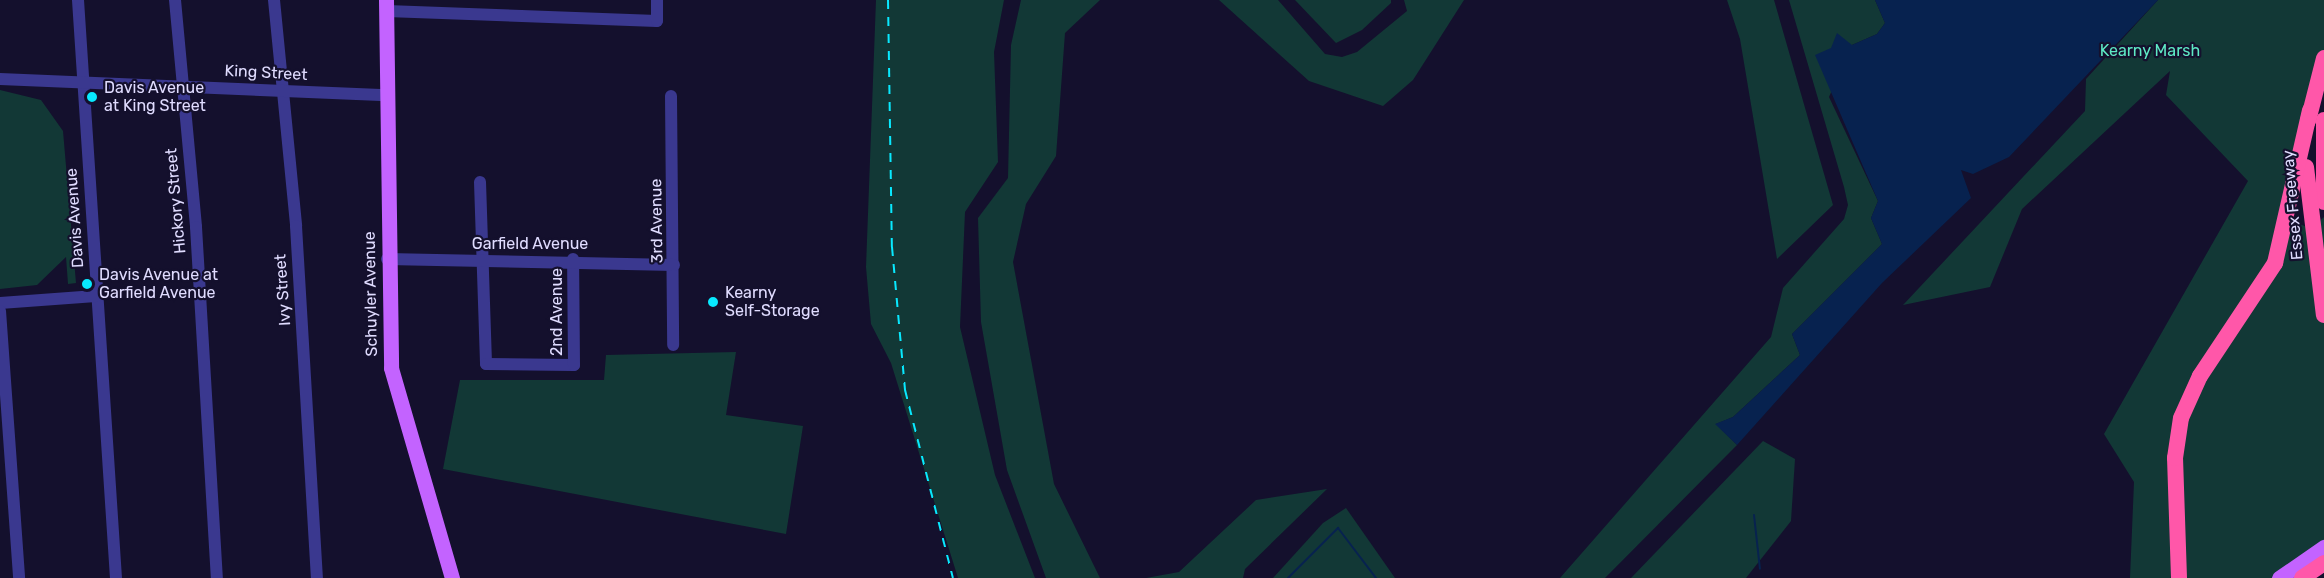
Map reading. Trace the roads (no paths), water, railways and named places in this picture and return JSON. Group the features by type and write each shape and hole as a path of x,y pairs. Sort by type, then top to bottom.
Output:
{"highway":[{"name":"Essex Freeway","path":"2324,58 2306,183 2324,315"},
{"name":"Essex Freeway","path":"2317,115 2324,202"},
{"path":"2179,578 2175,458 2181,418 2200,376 2275,263 2317,115"},
{"path":"2302,578 2324,563"}],"main road":[{"name":"Schuyler Avenue","path":"386,6 387,259 394,384 452,578"},
{"path":"2279,578 2324,548"}],"street":[{"name":"Davis Avenue","path":"78,0 116,578"},
{"name":"Hickory Street","path":"175,0 181,86 196,227 216,578"},
{"name":"Ivy Street","path":"274,0 280,91 296,226 317,578"},
{"path":"386,6 657,21 657,0"},
{"name":"King Street","path":"0,79 387,95"},
{"name":"3rd Avenue","path":"671,96 673,345"},
{"path":"480,182 482,260"},
{"name":"Garfield Avenue","path":"387,259 573,259 674,265"},
{"name":"2nd Avenue","path":"482,260 486,364 574,365 573,259"},
{"path":"0,303 96,296"},
{"path":"0,311 19,578"}],"water":[{"path":"1875,0 2158,0 2009,157 1973,174 1961,170 1971,198 1882,283 1737,445 1715,424 1733,417 1800,355 1792,334 1882,244 1871,218 1878,201 1815,55 1831,48 1837,33 1852,45 1877,34 1885,23"}],"waterway":[{"path":"1754,515 1760,569"},
{"path":"1288,578 1338,528 1376,578"}],"railway":[{"path":"888,0 892,247 905,390 953,578"}],"place":[{"name":"Davis Avenue at King Street","path":"92,97"},
{"name":"Davis Avenue at Garfield Avenue","path":"87,284"},
{"name":"Kearny Self-Storage","path":"713,302"}],"park label":[{"name":"Kearny Marsh","path":"2150,51"}]}
